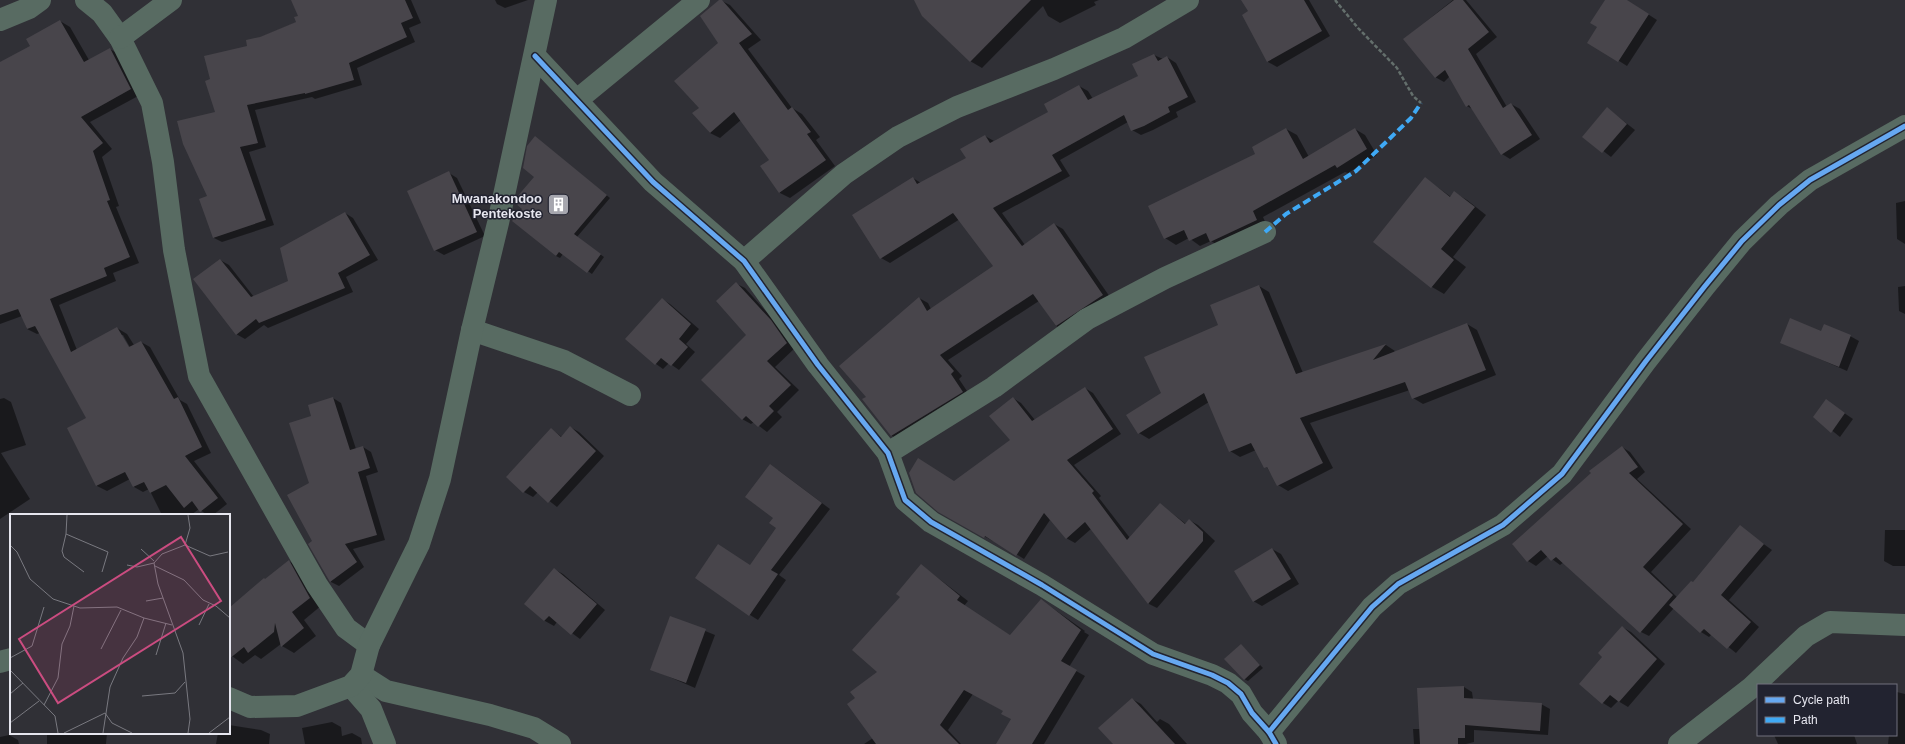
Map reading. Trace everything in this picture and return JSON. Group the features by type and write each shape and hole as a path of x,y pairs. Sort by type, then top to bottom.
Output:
{"street":[{"path":"0,20 29,8 40,0"},
{"path":"86,0 102,14 120,38 152,103 163,162 174,250 199,376 318,584 346,628 369,645"},
{"path":"120,38 171,0"},
{"path":"385,744 371,708 356,681 369,645 419,544 440,479 472,330 498,223 546,0"},
{"path":"577,100 700,0"},
{"path":"744,261 844,174 898,137 957,107 1054,69 1124,38 1188,0"},
{"path":"534,56 653,182 744,261 818,365 888,453 905,500 931,522 1042,585 1153,654 1212,675 1228,683 1241,694 1252,712 1273,738 1372,607 1398,584 1503,525 1562,474 1642,366 1742,241 1779,206 1810,180 1905,126"},
{"path":"888,453 994,387 1087,319 1165,278 1265,232"},
{"path":"472,330 564,361 630,395"},
{"path":"1679,744 1751,688 1806,636 1830,622 1905,625"},
{"path":"230,698 250,707 297,706 356,681 386,691 490,715 534,728 560,744"}],"path":[{"path":"1335,0 1358,28 1397,68 1413,96 1421,103"}],"building":[{"path":"291,0 405,0 413,18 401,23 407,37 349,63 354,80 305,94 247,105 258,143 240,147 266,220 213,238 199,199 207,196 183,144 177,121 215,112 205,81 210,79 204,56 247,46 246,40 260,37 296,22 294,17 298,16"},
{"path":"719,0 722,0 752,34 739,43 788,110 792,107 811,132 807,134 826,160 779,193 760,166 769,160 734,112 710,133 692,113 699,108 674,81 718,43 700,16"},
{"path":"914,0 1031,0 970,62 922,16"},
{"path":"1241,0 1304,0 1322,31 1267,62 1242,15 1248,11"},
{"path":"1454,0 1463,0 1489,32 1468,49 1503,108 1511,103 1532,135 1501,155 1469,105 1466,107 1445,70 1435,78 1403,39"},
{"path":"1605,0 1627,0 1649,14 1618,62 1587,43 1597,27 1590,23"},
{"path":"60,20 84,62 110,48 131,89 81,117 103,143 93,151 110,200 107,201 130,257 104,268 107,276 50,299 71,352 117,327 129,347 141,341 174,399 178,397 202,447 185,456 218,498 200,512 192,501 184,508 166,485 150,493 144,482 133,487 125,472 96,486 67,428 86,418 35,326 27,329 18,309 0,315 0,62 30,46 26,39"},
{"path":"1154,54 1158,61 1167,56 1188,97 1168,107 1170,112 1144,126 1131,131 1124,115 1052,155 1062,171 993,208 1022,246 1054,223 1103,295 1056,326 1033,294 940,355 954,371 951,374 963,392 891,436 862,399 866,397 839,366 919,297 927,311 993,266 953,213 880,259 852,215 913,177 917,184 966,158 960,149 985,135 990,143 1048,112 1044,104 1079,85 1088,100 1138,76 1132,64"},
{"path":"1607,107 1627,124 1602,153 1582,137"},
{"path":"1286,128 1303,159 1355,128 1367,149 1337,168 1335,165 1253,211 1257,220 1210,242 1206,233 1189,241 1184,230 1164,239 1148,206 1255,154 1252,147"},
{"name":"Mwanakondoo Pentekoste","path":"535,136 607,195 574,234 601,254 587,273 559,252 556,256 512,221 522,209 515,203 516,198 534,177 523,168 527,146"},
{"path":"449,171 477,232 434,251 407,191"},
{"path":"1425,177 1450,197 1454,191 1475,207 1441,249 1454,260 1431,288 1373,242"},
{"path":"345,212 370,255 338,273 345,288 259,323 256,319 236,335 193,279 220,259 251,297 288,281 280,248"},
{"path":"736,282 771,320 787,343 767,361 791,385 769,406 774,411 758,427 746,416 742,420 701,380 746,335 716,301"},
{"path":"1259,285 1296,374 1386,344 1373,360 1467,323 1486,370 1412,399 1405,382 1300,418 1323,463 1277,486 1267,467 1264,468 1251,443 1229,452 1204,393 1138,434 1126,415 1161,393 1144,357 1218,325 1210,305"},
{"path":"662,298 691,324 679,339 688,347 671,366 661,358 655,365 625,339"},
{"path":"1790,318 1821,331 1824,324 1851,335 1839,367 1780,343"},
{"path":"1085,387 1113,429 1067,460 1094,491 1092,493 1127,540 1160,503 1185,524 1189,519 1203,532 1203,541 1148,604 1085,522 1066,539 1044,513 1016,556 985,536 984,538 938,512 916,493 909,473 918,458 954,481 1010,440 989,416 1013,397 1032,421"},
{"path":"333,397 350,450 363,446 370,468 358,472 377,535 345,544 357,562 330,582 308,544 312,541 287,495 309,483 289,423 311,416 308,405"},
{"path":"1826,399 1845,413 1831,433 1813,417"},
{"path":"570,426 596,451 548,503 530,486 523,493 506,477 551,428 561,437"},
{"path":"1622,446 1638,467 1629,473 1683,524 1643,567 1673,595 1640,633 1556,557 1551,561 1541,550 1527,562 1512,544 1591,473 1589,471"},
{"path":"770,464 822,503 771,570 778,574 749,616 695,578 718,544 750,565 776,528 769,523 773,518 745,497"},
{"path":"1740,525 1764,544 1721,595 1751,622 1727,649 1704,629 1700,633 1669,605 1691,581 1693,582"},
{"path":"1272,548 1291,579 1253,602 1234,571"},
{"path":"289,560 310,598 292,612 304,628 281,647 275,623 274,632 248,653 244,647 230,658 230,607 264,578 265,579"},
{"path":"921,564 960,596 957,600 1010,635 1041,599 1081,630 1061,661 1077,670 1032,744 996,744 1011,719 1001,714 1003,711 964,690 940,725 959,744 876,744 847,704 855,698 850,692 877,672 852,650 900,597 896,594"},
{"path":"554,568 597,604 571,635 549,616 544,621 524,604"},
{"path":"670,616 706,629 686,683 650,670"},
{"path":"1622,626 1657,659 1619,702 1610,695 1602,704 1579,684 1602,657 1598,653"},
{"path":"1241,644 1260,665 1244,680 1224,659"},
{"path":"1464,686 1464,698 1542,703 1540,731 1465,725 1465,738 1458,738 1458,744 1420,744 1417,688"},
{"path":"1132,698 1175,744 1113,744 1098,728"}],"marked path":[{"path":"1265,232 1286,214 1356,171 1411,118 1421,103"}],"cycle path":[{"path":"535,56 653,182 744,261 818,365 888,453 905,500 931,522 1042,585 1153,654 1212,675 1228,683 1241,694 1252,713 1269,732 1276,744"},
{"path":"1269,732 1372,607 1398,584 1503,525 1562,474 1646,361 1705,286 1742,241 1779,205 1810,180 1905,126"}],"place":[{"name":"Mwanakondoo Pentekoste","path":"558,205"}]}
